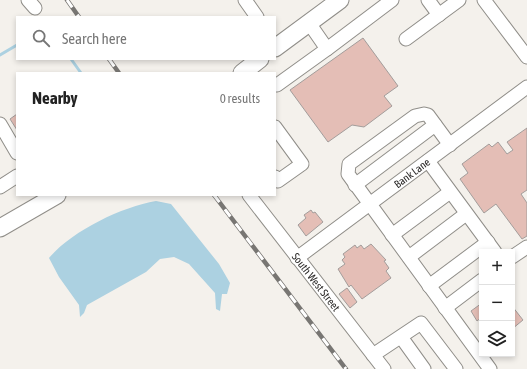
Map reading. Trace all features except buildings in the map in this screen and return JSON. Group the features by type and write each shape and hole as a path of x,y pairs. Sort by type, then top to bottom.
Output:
{"main road":[{"path":"276,46 340,0"},
{"path":"243,72 259,60"},
{"path":"0,228 54,196"}],"street":[{"path":"245,0 256,16"},
{"path":"277,85 328,49 392,0"},
{"path":"428,0 439,14"},
{"path":"406,39 459,0"},
{"path":"484,0 527,57"},
{"path":"309,23 328,49"},
{"name":"Bank Lane","path":"297,258 527,87"},
{"path":"450,145 428,115 424,114 415,116 349,164 348,174 490,369"},
{"path":"0,124 16,151"},
{"path":"355,185 435,125"},
{"path":"276,128 302,164 278,181 276,178"},
{"path":"428,161 491,247 429,286"},
{"path":"0,187 16,177"},
{"path":"392,235 450,192"},
{"name":"South West Street","path":"250,196 384,369"},
{"path":"408,257 466,214"},
{"path":"515,255 527,247"},
{"path":"446,308 479,282"},
{"path":"373,355 421,323 456,369"},
{"path":"401,337 424,369"}],"water":[{"path":"156,201 171,204 219,264 230,283 227,294 222,294 220,311 216,309 215,293 189,264 174,257 160,259 146,272 87,305 84,313 80,317 79,305 59,277 49,258 70,239 98,222 128,209"}],"waterway":[{"path":"0,55 16,46"},
{"path":"72,60 80,72"}],"railway":[{"path":"67,0 78,16"},
{"path":"110,60 118,72"},
{"path":"215,196 346,369"}]}
